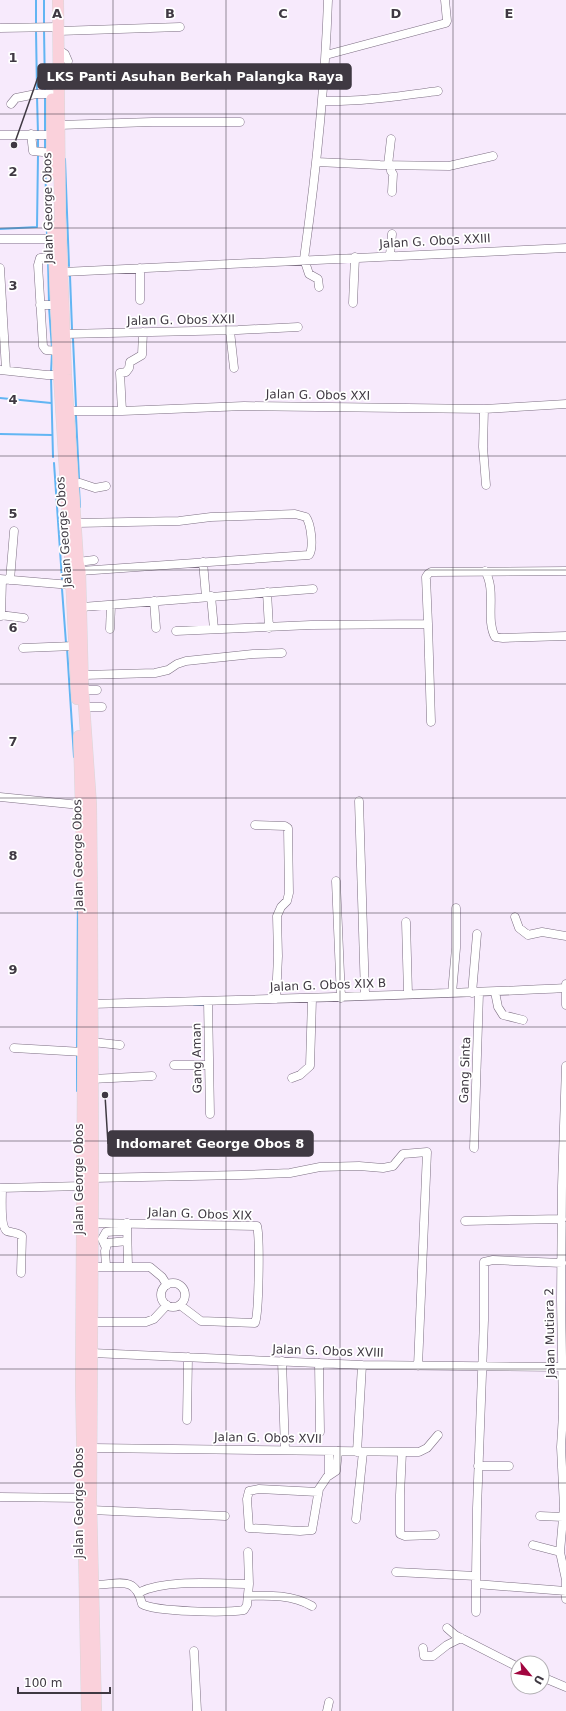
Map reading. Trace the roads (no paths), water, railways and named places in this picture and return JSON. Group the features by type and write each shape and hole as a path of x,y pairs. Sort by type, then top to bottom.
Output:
{"main road":[{"name":"Jalan George Obos","path":"50,0 59,50 59,124 48,305 53,333 57,375 69,535 79,749 84,919 81,1384 84,1498 84,1618 87,1711"},
{"name":"Jalan George Obos","path":"58,0 47,94 47,153 52,239 63,272 53,333 57,375 69,411 82,607 83,690 91,805 92,1079 96,1178 96,1223 92,1267 95,1322 92,1353 91,1510 96,1711"}],"street":[{"path":"319,288 318,279 310,274 304,259 317,162 326,55 328,0"},
{"path":"326,55 446,23 445,0"},
{"path":"0,28 180,27"},
{"path":"59,50 65,54 68,61"},
{"path":"322,101 346,102 438,91"},
{"path":"11,104 16,98 47,94"},
{"path":"59,124 240,122"},
{"path":"31,134 33,151 47,153"},
{"path":"0,135 47,135"},
{"path":"390,139 390,165 393,174 392,192"},
{"path":"317,162 449,166 493,156"},
{"path":"390,255 392,234"},
{"path":"0,239 52,239"},
{"name":"Jalan G. Obos XXIII","path":"63,272 304,259 566,248"},
{"path":"50,257 40,258 38,265 53,333 44,348 54,351"},
{"path":"353,303 356,257"},
{"path":"0,268 3,370 57,375"},
{"path":"140,268 140,300"},
{"name":"Jalan G. Obos XXII","path":"53,333 230,331 298,327"},
{"path":"230,331 234,368"},
{"path":"122,412 120,373 126,372 129,368 130,362 142,356 143,332"},
{"name":"Jalan G. Obos XXI","path":"69,411 122,412 244,406 484,409 566,404"},
{"path":"484,409 483,447 486,485"},
{"path":"74,484 80,483 95,488 106,486"},
{"path":"77,524 179,521 211,517 295,514 306,517 309,521 311,548 309,555 203,562 79,566"},
{"path":"14,531 4,580 0,616 24,618"},
{"path":"79,566 94,560"},
{"path":"203,562 214,629"},
{"path":"486,571 491,582 492,623 495,637 566,636"},
{"path":"431,722 426,577 428,574 440,572 486,571 566,571"},
{"path":"4,580 71,585"},
{"path":"82,607 313,589"},
{"path":"267,592 269,628"},
{"path":"154,601 156,628"},
{"path":"110,629 111,605"},
{"path":"176,631 311,625 428,624"},
{"path":"23,648 74,646"},
{"path":"84,675 155,673 168,670 180,662 186,661 246,654 282,654"},
{"path":"83,690 98,690"},
{"path":"84,707 102,707"},
{"path":"0,798 80,805"},
{"path":"359,801 365,995"},
{"path":"255,825 285,826 288,828 289,893 287,901 281,907 277,916 278,956 276,999"},
{"path":"336,881 341,998"},
{"path":"452,994 456,948 456,908"},
{"path":"515,917 519,928 528,935 543,932 566,936"},
{"path":"406,922 408,994"},
{"name":"Gang Sinta","path":"474,1148 477,934"},
{"path":"566,987 566,1005"},
{"name":"Jalan G. Obos XIX B","path":"92,1004 341,998 365,995 452,994 566,987"},
{"path":"495,992 498,1007 503,1015 523,1020"},
{"path":"292,1078 300,1075 310,1066 312,999"},
{"name":"Gang Aman","path":"208,1002 210,1114"},
{"path":"92,1042 120,1045"},
{"path":"14,1048 83,1052"},
{"path":"174,1065 209,1065"},
{"name":"Jalan Mutiara 2","path":"566,1066 562,1219 564,1302 562,1367 565,1414 561,1447 563,1518 560,1552 566,1580 566,1599"},
{"path":"92,1079 152,1076"},
{"path":"96,1178 290,1173 320,1167 359,1166 383,1168 392,1166 403,1154 427,1152 418,1366"},
{"path":"21,1273 22,1236 18,1233 7,1231 4,1227 1,1220 1,1188 83,1186"},
{"path":"465,1221 562,1219"},
{"name":"Jalan G. Obos XIX","path":"96,1223 127,1227 257,1226 258,1283 256,1321 254,1323 201,1321 180,1305"},
{"path":"127,1227 128,1266"},
{"path":"106,1248 102,1240 106,1232 122,1232 127,1227"},
{"path":"106,1266 106,1245 108,1242 127,1241"},
{"path":"476,1612 478,1466 484,1262 493,1260 562,1263"},
{"path":"92,1267 150,1266 162,1277 167,1285"},
{"path":"176,1283 183,1288 185,1297 180,1305 173,1307 167,1305 162,1297 162,1293 167,1285 176,1283"},
{"path":"95,1322 146,1322 154,1319 167,1305"},
{"name":"Jalan G. Obos XVIII","path":"92,1353 362,1365 562,1367"},
{"path":"187,1420 188,1357"},
{"path":"282,1361 285,1450"},
{"path":"319,1363 320,1432"},
{"path":"356,1519 360,1452 362,1365"},
{"name":"Jalan G. Obos XVII","path":"92,1448 419,1452 438,1435"},
{"path":"318,1492 259,1489 249,1490 247,1499 249,1528 300,1531 312,1530 318,1492 329,1475 333,1451"},
{"path":"402,1452 400,1532 405,1536 435,1536"},
{"path":"478,1466 509,1466"},
{"path":"0,1497 84,1498"},
{"path":"91,1510 225,1516"},
{"path":"540,1516 563,1518"},
{"path":"533,1545 560,1552"},
{"path":"93,1585 129,1583 140,1592 142,1604 147,1607 201,1612 234,1612 244,1610 247,1604 249,1584 248,1552"},
{"path":"396,1572 566,1591"},
{"path":"140,1592 153,1588 180,1584 249,1584"},
{"path":"248,1596 261,1595 294,1598 312,1606"},
{"path":"446,1628 454,1635 510,1663"},
{"path":"423,1648 424,1656 434,1656 447,1645 461,1638"},
{"path":"194,1651 197,1711"},
{"path":"550,1680 566,1687"},
{"path":"327,1711 329,1702"}],"waterway":[{"path":"36,0 36,26"},
{"path":"44,0 44,24"},
{"path":"44,29 45,92"},
{"path":"36,30 37,92"},
{"path":"37,96 38,134"},
{"path":"45,97 45,132"},
{"path":"45,137 45,150"},
{"path":"38,138 38,150"},
{"path":"0,229 37,227 38,154"},
{"path":"45,155 47,236"},
{"path":"65,159 69,266"},
{"path":"48,241 48,254"},
{"path":"48,259 49,302"},
{"path":"70,276 72,329"},
{"path":"49,307 52,348"},
{"path":"73,339 76,406"},
{"path":"51,372 52,353"},
{"path":"51,377 53,457"},
{"path":"0,398 51,403"},
{"path":"76,416 79,478"},
{"path":"0,434 52,435"},
{"path":"54,463 62,579"},
{"path":"79,488 80,507"},
{"path":"62,589 66,643"},
{"path":"67,648 74,757"},
{"path":"77,1049 78,887"},
{"path":"194,1005 206,1005"},
{"path":"77,1053 77,1091"}],"place":[{"name":"LKS Panti Asuhan Berkah Palangka Raya","path":"14,145"},
{"name":"Indomaret George Obos 8","path":"105,1095"}]}
